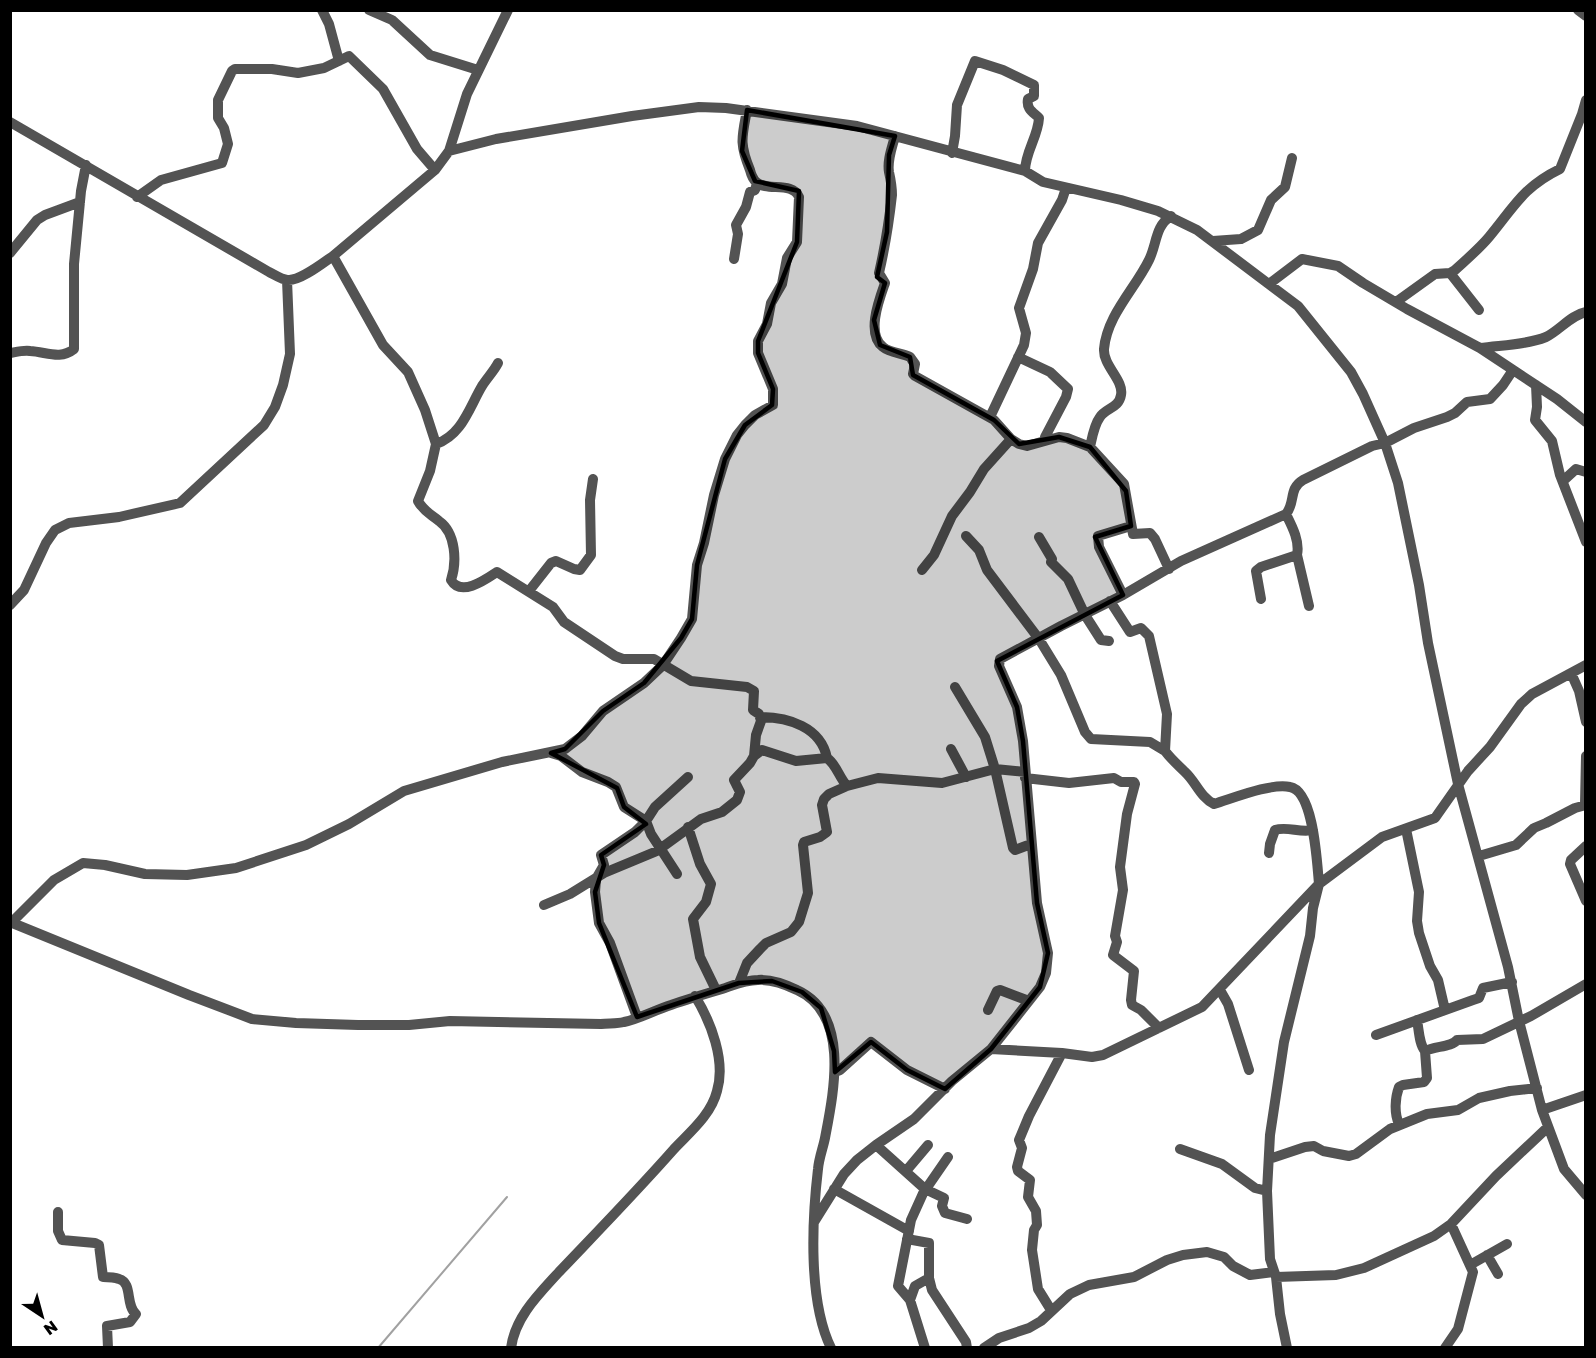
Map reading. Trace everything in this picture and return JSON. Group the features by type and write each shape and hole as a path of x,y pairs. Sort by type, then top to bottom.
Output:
{"street":[{"path":"322,10 329,24 339,61"},
{"path":"369,10 392,20 430,55 478,70"},
{"path":"10,122 269,272 287,280 298,278 333,256 435,170 449,151 466,94 508,10"},
{"path":"1578,10 1586,16"},
{"path":"137,197 161,180 222,163 228,144 224,128 218,118 218,100 235,69 298,72 324,68 349,56 383,89 417,149 435,170"},
{"path":"952,153 956,136 957,105 975,61 1004,70 1034,85 1034,96 1028,99 1028,103 1030,111 1039,118 1039,124 1026,157 1025,171"},
{"path":"1396,302 1435,274 1450,273 1478,249 1521,195 1540,178 1560,169 1586,100"},
{"path":"449,151 496,139 699,107 747,110 857,126 1025,171 1043,182 1121,200 1171,216 1197,230 1298,306 1351,372 1385,443 1398,483 1407,520 1428,643 1458,784 1512,982 1519,1021 1542,1110 1564,1169 1586,1195"},
{"path":"734,259 738,221 746,207 749,194 755,190 757,183 742,152 747,110"},
{"path":"895,136 889,155 892,194 888,232 879,273 885,283 874,321 878,339 884,348 910,357 915,364 915,376 990,417 1019,444 1027,446 1059,437 1090,447 1124,483 1133,534 1150,533 1169,569"},
{"path":"1212,241 1241,239 1258,230 1271,200 1286,187 1292,158"},
{"path":"10,353 30,351 55,356 68,354 74,349 74,264 86,165"},
{"path":"757,183 791,189 797,192 799,197 797,242 787,258 782,284 771,303 767,324 758,341 758,353 773,389 773,405 755,415 745,425 737,435 725,459 699,558 692,619 663,665 644,682 603,711 582,736 566,750 502,762 404,791 349,824 306,845 236,868 187,875 145,874 83,862 54,880 11,922 252,1019 357,1025 409,1025 450,1021 623,1023 695,996 738,983 757,980 772,981 788,986 812,998 825,1015 834,1051 835,1072 818,1166 814,1222 816,1300 819,1318 831,1347"},
{"path":"990,417 1018,357 1026,333 1019,308 1033,269 1038,243 1062,200 1066,188"},
{"path":"10,253 14,251 37,220 80,202"},
{"path":"1090,447 1101,415 1118,404 1121,394 1120,387 1105,360 1104,349 1112,320 1147,264 1162,222 1171,216"},
{"path":"333,256 383,345 408,372 416,386 435,444 429,471 418,501 427,514 441,522 448,531 453,543 455,567 451,580 453,584 459,588 468,587 497,572 554,607 564,622 615,656 623,659 654,659 691,681 747,687 754,691 753,710 760,717 785,719 809,729 826,751 827,758"},
{"path":"1269,284 1296,261 1305,259 1338,266 1396,302 1480,348 1557,399 1586,422"},
{"path":"1450,273 1479,310"},
{"path":"10,605 24,590 46,543 55,530 69,523 119,517 180,502 264,425 283,385 290,354 287,280"},
{"path":"1480,348 1537,340 1561,328 1577,315 1586,312"},
{"path":"1018,357 1050,372 1068,389 1045,437 1046,440"},
{"path":"435,444 443,441 456,430 470,413 484,383 490,378 498,363"},
{"path":"814,1222 844,1174 876,1145 914,1119 991,1049 1040,987 1046,973 1048,953 1037,903 1023,741 1017,707 999,666 1000,659 1123,596 1181,561 1286,513 1291,506 1296,484 1372,446 1385,443 1414,428 1448,417 1467,402 1490,399 1513,370"},
{"path":"1536,385 1535,420 1552,441 1555,458 1586,543"},
{"path":"922,570 934,555 952,516 984,469 1011,439"},
{"path":"1564,480 1576,469 1586,472"},
{"path":"529,591 551,563 556,561 580,570 591,555 590,500 594,479"},
{"path":"1286,513 1293,528 1309,606"},
{"path":"1123,596 1099,547 1098,536 1131,526"},
{"path":"966,536 979,550 987,570 1039,639 1062,675 1084,732 1091,739 1150,742 1165,751 1187,773 1206,800 1214,804 1270,788 1290,787 1301,791 1306,803 1313,830 1319,884 1313,908 1310,936 1284,1042 1270,1135 1269,1159 1270,1259 1275,1274 1287,1347"},
{"path":"1039,537 1052,559 1051,562 1068,579 1085,615 1101,640 1109,641"},
{"path":"1261,599 1256,571 1261,567 1297,555"},
{"path":"1110,601 1130,632 1141,628 1149,636 1167,714 1165,751"},
{"path":"991,1049 1092,1057 1103,1055 1202,1007 1319,884 1382,837 1435,818 1458,784 1490,747 1521,704 1532,694 1586,665"},
{"path":"1571,673 1579,691 1586,722"},
{"path":"955,687 985,737 995,769 1013,848 1031,844"},
{"path":"754,756 760,717"},
{"path":"951,749 966,777"},
{"path":"544,905 570,894 604,873 660,849 700,819 722,812 737,800 740,792 734,780 762,750 800,761 827,758 831,760 839,778 847,786"},
{"path":"551,753 561,756 582,772 613,784 624,807 646,821 660,849 677,874"},
{"path":"1479,856 1516,845 1534,828 1585,804 1586,756"},
{"path":"738,983 747,963 766,943 791,932 799,922 808,893 803,845 804,842 825,835 827,832 822,805 829,794 847,786 878,778 942,783 995,769 1069,783 1114,778 1121,782 1134,782 1135,784 1127,814 1120,867 1123,890 1115,936 1117,942 1113,955 1134,971 1132,1005 1141,1010 1159,1028"},
{"path":"637,1017 610,943 599,923 595,892 596,879 604,865 601,855 635,832 655,807 688,777"},
{"path":"688,827 700,864 711,884 706,902 693,919 700,957 716,990"},
{"path":"1269,853 1275,830 1280,828 1304,832 1313,830"},
{"path":"1406,829 1419,892 1417,921 1419,933 1430,966 1438,980 1444,1010"},
{"path":"1586,846 1571,860 1570,864 1586,901"},
{"path":"1376,1035 1479,998 1483,988 1512,982"},
{"path":"1425,1051 1453,1044 1457,1040 1483,1039 1586,984"},
{"path":"988,1010 997,991 1000,990 1029,1001"},
{"path":"1220,990 1227,1004 1249,1070"},
{"path":"511,1347 518,1324 534,1300 637,1191 699,1122 713,1102 718,1089 719,1069 715,1035 707,1015 695,996"},
{"path":"1399,1124 1396,1099 1399,1087 1403,1084 1424,1082 1427,1078 1425,1051 1420,1042 1417,1020"},
{"path":"835,1072 871,1042 907,1070 945,1089"},
{"path":"1051,1310 1038,1289 1032,1250 1034,1230 1037,1225 1036,1211 1028,1197 1030,1180 1018,1171 1017,1167 1022,1148 1019,1140 1062,1053"},
{"path":"1269,1159 1314,1146 1323,1151 1349,1156 1356,1154 1399,1124 1413,1121 1427,1114 1458,1110 1479,1098 1537,1088"},
{"path":"1542,1110 1586,1095"},
{"path":"984,1347 999,1338 1029,1328 1041,1321 1070,1294 1089,1285 1134,1277 1167,1260 1183,1255 1207,1252 1224,1257 1233,1266 1250,1275 1336,1275 1364,1268 1434,1236 1450,1224 1548,1127"},
{"path":"876,1145 924,1188 944,1198 942,1206 945,1213 967,1219"},
{"path":"906,1171 928,1145"},
{"path":"1180,1149 1222,1164 1255,1188 1268,1191"},
{"path":"924,1347 910,1300 898,1286 908,1235 924,1188 928,1186 948,1157"},
{"path":"834,1189 908,1235 929,1243 929,1278 932,1290 967,1347"},
{"path":"58,1212 58,1231 62,1240 99,1245 103,1276 118,1278 124,1281 126,1286 129,1304 132,1312 136,1314 130,1322 107,1326 108,1347"},
{"path":"1445,1347 1458,1329 1473,1272 1450,1224"},
{"path":"1470,1265 1507,1244"},
{"path":"1487,1255 1498,1274"},
{"path":"910,1300 915,1286 929,1278"}],"highlighted area":[{"path":"747,110 895,136 889,155 887,232 877,277 885,283 874,320 880,345 910,357 913,375 994,420 1019,444 1059,437 1090,447 1126,491 1131,526 1095,537 1123,595 997,661 1017,707 1023,741 1037,903 1048,953 1040,987 991,1049 945,1089 907,1070 871,1042 835,1072 834,1051 821,1008 802,992 772,981 739,983 637,1017 599,923 595,892 604,865 601,855 646,824 624,807 617,788 551,753 565,749 603,711 644,683 681,638 692,619 697,565 725,459 745,425 772,405 773,389 758,353 758,341 797,242 799,191 755,181 742,151"}],"waterway":[{"path":"378,1348 507,1197"}]}
